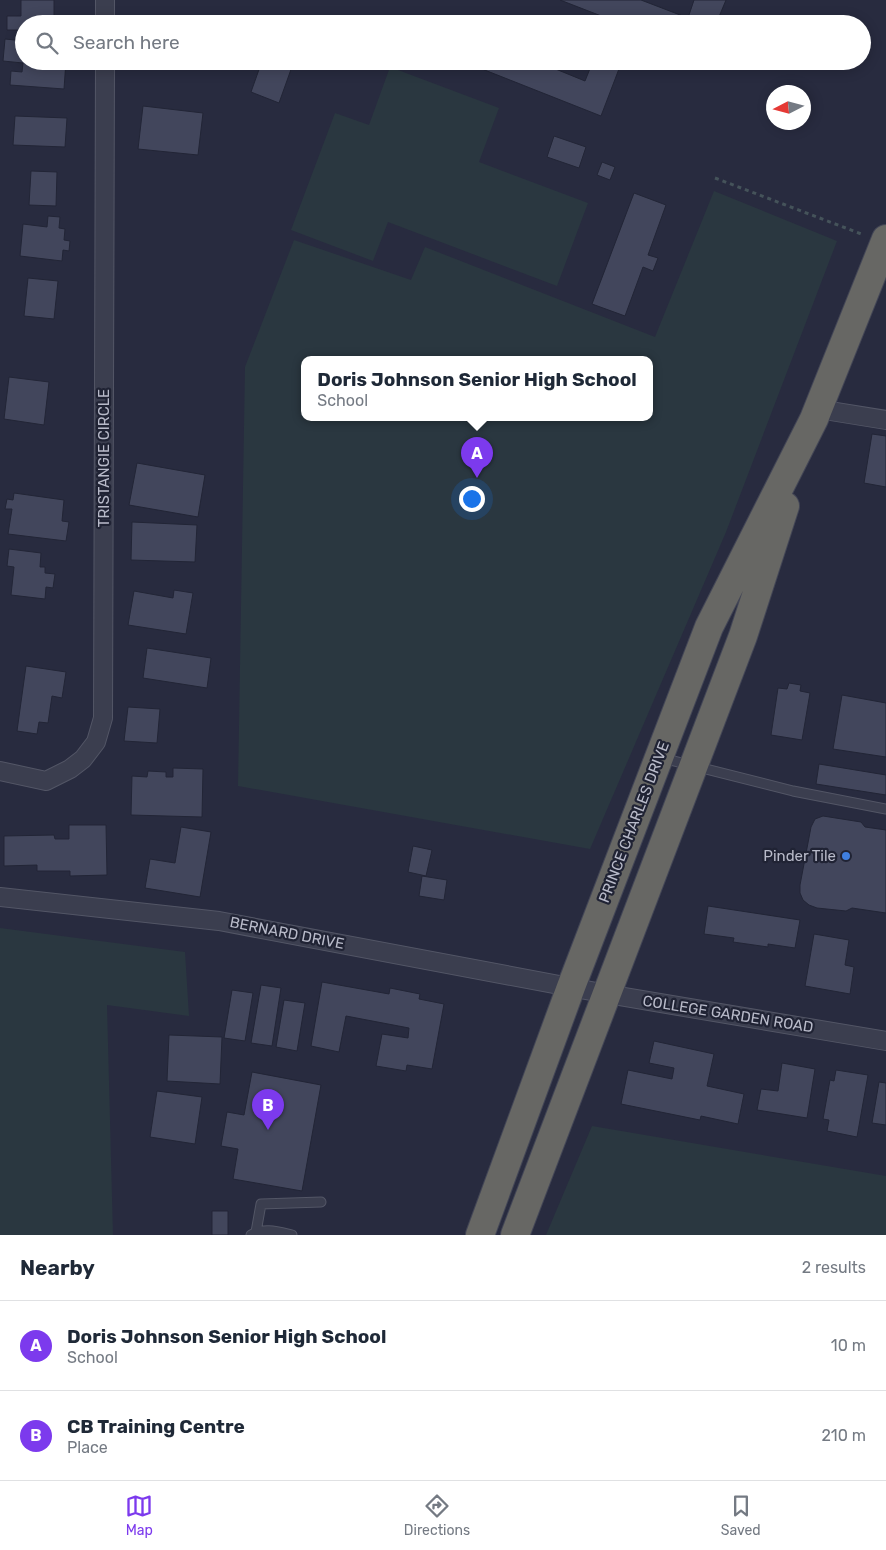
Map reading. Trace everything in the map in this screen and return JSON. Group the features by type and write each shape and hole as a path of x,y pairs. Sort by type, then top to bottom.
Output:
{"highway":[{"name":"PRINCE CHARLES DRIVE","path":"515,1235 742,636 816,414 885,241"},
{"name":"PRINCE CHARLES DRIVE","path":"480,1235 571,987 709,627 816,414"}],"street":[{"path":"105,0 105,15"},
{"name":"TRISTANGIE CIRCLE","path":"0,771 46,781 70,769 83,759 96,742 103,718 105,70"},
{"path":"816,414 886,420"},
{"name":"BERNARD DRIVE","path":"0,896 219,921 571,987"},
{"name":"COLLEGE GARDEN ROAD","path":"571,987 886,1040"}],"lane":[{"path":"659,757 793,792 886,809"},
{"path":"292,1235 273,1230 254,1233 261,1204 321,1202"}],"path":[{"path":"715,178 885,241"}],"shaded area":[{"path":"389,70 398,70 499,108 479,162 588,203 557,286 388,222 373,261 291,230 335,113 369,125"},
{"path":"714,191 837,241 726,532 590,849 238,786 245,367 294,240 411,280 425,247 655,337"},
{"path":"0,928 185,952 189,1016 107,1005 113,1235 0,1235"},
{"path":"592,1126 886,1176 886,1235 546,1235"}],"building":[{"path":"21,0 54,0 54,15 21,15"},
{"path":"560,0 641,0 680,15 599,15"},
{"path":"694,0 726,0 720,15 689,15"},
{"path":"7,16 15,16 15,30 7,30"},
{"path":"5,39 15,40 15,62 3,61"},
{"path":"22,70 65,70 64,89 10,85 11,71 22,72"},
{"path":"259,70 291,70 279,103 251,92"},
{"path":"485,70 558,70 585,81 589,70 619,70 601,116"},
{"path":"143,106 203,113 198,155 138,149"},
{"path":"15,116 67,118 65,147 13,145"},
{"path":"554,136 586,147 579,168 547,157"},
{"path":"602,162 615,167 610,180 597,175"},
{"path":"31,171 57,172 56,206 29,205"},
{"path":"634,193 666,205 648,255 658,258 653,271 643,267 625,316 592,304"},
{"path":"48,216 60,217 59,228 65,229 64,240 70,241 69,251 63,250 62,261 20,256 23,224 47,227"},
{"path":"28,278 58,281 54,319 24,316"},
{"path":"9,377 49,382 44,425 4,419"},
{"path":"872,434 886,436 886,487 864,483"},
{"path":"137,463 205,475 198,517 129,505"},
{"path":"14,493 64,500 62,521 69,522 66,541 8,534 12,509 5,509 7,499 13,500"},
{"path":"132,522 197,525 195,562 131,560"},
{"path":"9,549 41,553 40,567 45,567 45,573 55,574 53,588 46,587 45,599 11,595 14,567 7,566"},
{"path":"174,590 193,593 186,634 128,625 134,591 173,598"},
{"path":"147,648 211,658 207,688 143,678"},
{"path":"26,666 66,672 62,698 52,696 48,723 39,722 37,734 17,731"},
{"path":"789,683 801,685 800,691 810,693 802,740 771,735 778,688 787,689"},
{"path":"842,695 886,703 886,757 833,749"},
{"path":"128,707 160,709 157,743 124,741"},
{"path":"819,764 886,775 886,795 816,784"},
{"path":"173,768 203,769 202,817 131,815 132,776 147,777 148,771 166,772 166,777 173,777"},
{"name":"Pinder Tile","path":"823,816 861,822 865,827 886,830 886,913 852,908 846,911 817,908 803,900 800,893 800,885 811,827 815,819"},
{"path":"69,825 106,825 107,875 70,876 70,871 37,871 37,865 4,866 4,836 54,835 55,839 69,839"},
{"path":"181,827 211,832 200,897 145,888 150,859 175,863"},
{"path":"413,846 432,850 426,876 408,872"},
{"path":"422,876 447,880 444,900 419,896"},
{"path":"708,906 800,920 795,948 768,944 768,947 733,942 734,938 704,934"},
{"path":"814,934 849,940 845,965 854,967 850,994 805,986"},
{"path":"322,982 389,994 390,988 420,994 419,999 444,1004 432,1069 407,1065 406,1071 376,1066 382,1034 408,1038 409,1028 346,1016 339,1052 311,1046"},
{"path":"261,985 281,988 272,1046 251,1043"},
{"path":"232,990 253,993 245,1041 224,1038"},
{"path":"284,1000 305,1003 297,1051 276,1047"},
{"path":"169,1035 222,1037 220,1084 167,1081"},
{"path":"654,1041 714,1054 707,1086 744,1094 738,1124 701,1116 700,1120 621,1104 628,1070 672,1079 674,1068 649,1063"},
{"path":"782,1063 815,1069 807,1118 757,1110 761,1089 778,1091"},
{"path":"836,1070 868,1075 857,1137 827,1131 829,1120 823,1119 830,1080 834,1081"},
{"path":"252,1072 321,1085 302,1191 233,1179 238,1149 221,1146 227,1112 244,1115"},
{"path":"879,1082 886,1083 886,1125 872,1123"},
{"path":"157,1091 202,1097 195,1144 150,1137"},
{"path":"212,1211 228,1211 228,1235 212,1235"}],"place":[{"name":"Doris Johnson Senior High School","path":"477,478"},
{"name":"Pinder Tile","path":"846,856"},
{"name":"CB Training Centre","path":"268,1130"}]}
